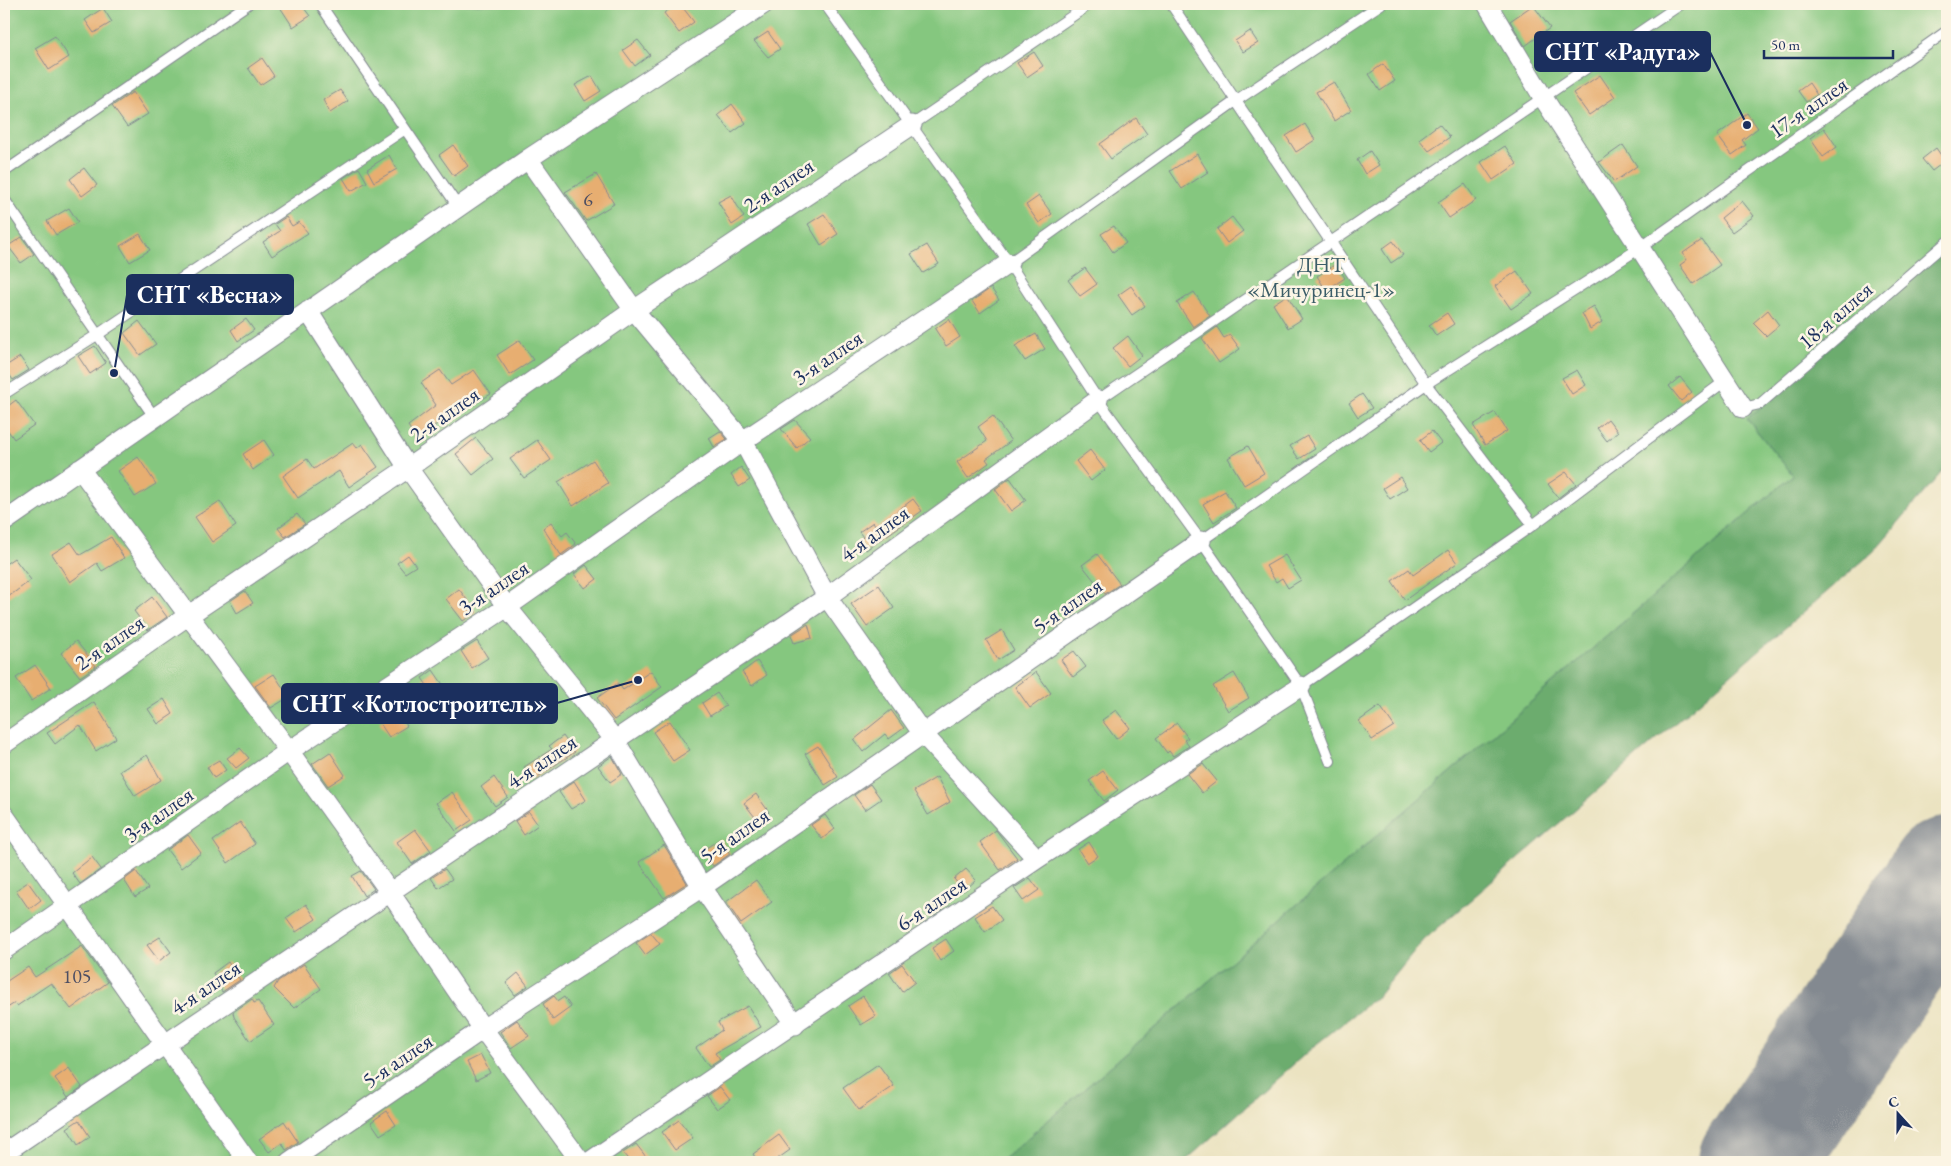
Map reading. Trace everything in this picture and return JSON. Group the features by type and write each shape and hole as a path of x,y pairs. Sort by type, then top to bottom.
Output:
{"street":[{"path":"4,522 528,159 764,4"},
{"path":"1487,4 1544,99 1743,408"},
{"name":"2-я аллея","path":"4,744 189,614 408,468 634,310 912,125"},
{"path":"528,159 634,310 743,442 827,597 923,734 1037,860"},
{"name":"3-я аллея","path":"4,950 289,751 507,607 743,442 1009,263"},
{"path":"308,311 408,468 507,607 615,740 702,887 795,1024"},
{"name":"4-я аллея","path":"4,1153 389,891 827,597 1098,400"},
{"path":"80,469 289,751 389,891 483,1029 581,1162"},
{"name":"5-я аллея","path":"289,1162 483,1029 702,887 1201,541"},
{"name":"6-я аллея","path":"589,1162 1037,860 1301,686"},
{"path":"4,815 248,1162"}],"lane":[{"path":"4,172 248,4"},
{"path":"320,4 459,208"},
{"path":"825,4 1009,263 1098,400 1201,541 1301,686 1330,761"},
{"path":"912,125 1090,4"},
{"path":"1171,4 1426,384 1533,525"},
{"path":"1009,263 1236,100 1381,4"},
{"path":"1098,400 1544,99 1681,4"},
{"name":"17-я аллея","path":"1201,541 1426,384 1640,248 1947,31"},
{"path":"4,394 97,335 405,129"},
{"path":"4,200 155,418"},
{"name":"18-я аллея","path":"1743,408 1760,404 1947,242"},
{"path":"1301,686 1533,525 1725,381"}],"green space":[{"name":"ДНТ «Мичуринец-1»","path":"4,4 1947,4 1947,246 1747,419 1793,475 1000,1162 4,1162"},
{"path":"1947,246 1947,466 1873,552 1424,940 1379,995 1314,1046 1184,1162 1000,1162 1793,475 1747,419"}],"building":[{"path":"278,4 301,4 310,16 293,27"},
{"path":"676,4 680,4 694,22 679,33 664,13"},
{"path":"1533,5 1550,28 1525,46 1510,21"},
{"path":"103,8 112,22 94,33 85,20"},
{"path":"1250,31 1258,43 1243,52 1235,41"},
{"path":"768,32 780,49 768,57 754,41"},
{"path":"55,36 69,57 49,70 35,48"},
{"path":"638,40 650,55 635,66 623,50"},
{"path":"1034,52 1043,66 1027,77 1017,63"},
{"path":"262,58 274,76 260,85 248,68"},
{"path":"1383,64 1395,81 1380,91 1369,74"},
{"path":"1600,75 1615,97 1589,115 1573,93"},
{"path":"592,76 601,91 585,101 575,85"},
{"path":"1334,82 1351,110 1334,121 1316,92"},
{"path":"1809,83 1817,95 1806,102 1798,91"},
{"path":"340,90 348,101 330,113 323,100"},
{"path":"133,92 148,114 127,127 112,106"},
{"path":"732,104 746,123 732,133 718,115"},
{"path":"1747,113 1758,128 1742,140 1746,145 1732,155 1717,135"},
{"path":"1136,118 1147,134 1111,159 1100,144"},
{"path":"1305,124 1315,140 1296,152 1286,136"},
{"path":"1439,124 1450,137 1429,151 1419,139"},
{"path":"1824,128 1837,147 1823,157 1810,138"},
{"path":"453,145 468,166 454,176 439,155"},
{"path":"1623,145 1637,166 1614,182 1599,162"},
{"path":"1505,146 1517,164 1493,180 1481,162"},
{"path":"1936,148 1945,161 1932,171 1922,159"},
{"path":"1370,151 1379,165 1365,174 1357,160"},
{"path":"1197,154 1208,172 1182,189 1170,171"},
{"path":"389,155 397,169 374,182 367,169"},
{"path":"84,168 97,185 82,196 70,179"},
{"path":"359,168 367,182 351,191 343,178"},
{"path":"596,174 614,204 586,221 565,192"},
{"path":"1465,184 1476,200 1449,218 1438,202"},
{"path":"731,195 744,217 732,225 718,202"},
{"path":"1039,196 1052,214 1039,223 1026,205"},
{"path":"1742,201 1754,216 1732,232 1721,218"},
{"path":"69,208 78,222 56,235 47,221"},
{"path":"824,214 838,234 821,245 808,224"},
{"path":"286,217 292,226 299,222 308,233 272,256 263,242 280,231 275,224"},
{"path":"1232,217 1243,231 1227,243 1217,229"},
{"path":"1114,226 1126,243 1113,252 1101,234"},
{"path":"140,234 150,250 130,262 120,246"},
{"path":"22,237 34,254 21,263 8,246"},
{"path":"1702,240 1720,265 1693,284 1680,265 1687,260 1683,253"},
{"path":"1393,241 1403,255 1391,263 1382,249"},
{"path":"927,245 939,264 923,273 911,254"},
{"path":"1336,264 1345,278 1326,290 1317,276"},
{"path":"1085,268 1097,284 1080,296 1068,280"},
{"path":"1517,271 1533,294 1511,309 1495,286"},
{"path":"1131,286 1145,306 1132,315 1118,295"},
{"path":"991,288 999,300 980,313 972,301"},
{"path":"1194,292 1210,316 1193,327 1177,303"},
{"path":"1287,295 1302,319 1288,328 1273,304"},
{"path":"1594,306 1602,322 1590,329 1582,313"},
{"path":"1768,310 1779,325 1766,336 1753,323"},
{"path":"1447,313 1454,324 1436,336 1429,325"},
{"path":"246,319 254,330 238,341 231,330"},
{"path":"949,319 960,337 946,346 935,329"},
{"path":"139,321 156,344 140,355 124,333"},
{"path":"1217,327 1224,338 1230,335 1240,349 1219,363 1202,338"},
{"path":"1036,334 1045,349 1025,361 1015,346"},
{"path":"1128,336 1142,355 1128,366 1113,348"},
{"path":"520,340 533,360 510,375 497,355"},
{"path":"95,346 106,363 90,374 78,356"},
{"path":"20,357 29,370 13,380 4,367"},
{"path":"440,370 451,385 474,370 491,394 447,420 445,418 417,439 408,426 436,405 421,383"},
{"path":"1577,370 1586,385 1572,394 1562,378"},
{"path":"1680,377 1692,392 1681,401 1669,386"},
{"path":"1362,394 1372,408 1358,417 1349,403"},
{"path":"16,400 34,425 14,439 4,425 4,409"},
{"path":"1495,412 1507,431 1485,445 1473,425"},
{"path":"993,416 1011,441 986,459 989,463 968,478 957,462 987,441 978,427"},
{"path":"1608,419 1618,432 1607,441 1597,428"},
{"path":"795,420 810,437 797,448 781,429"},
{"path":"720,431 727,439 714,447 709,438"},
{"path":"1432,431 1441,443 1429,452 1420,440"},
{"path":"1307,436 1315,449 1299,459 1290,446"},
{"path":"476,438 493,459 473,475 456,454"},
{"path":"264,440 274,455 253,470 243,454"},
{"path":"537,440 551,460 524,478 510,459"},
{"path":"353,443 357,448 362,444 378,467 349,487 339,471 298,498 283,476 307,459 314,469"},
{"path":"1248,446 1264,473 1244,485 1228,458"},
{"path":"1090,450 1105,470 1091,481 1076,461"},
{"path":"138,457 156,484 135,497 118,471"},
{"path":"593,460 608,483 573,506 558,482"},
{"path":"741,467 750,480 739,487 731,475"},
{"path":"1566,472 1576,484 1558,498 1548,484"},
{"path":"1400,477 1407,488 1390,499 1383,488"},
{"path":"1010,478 1026,500 1011,511 995,489"},
{"path":"1225,491 1236,508 1214,522 1203,504"},
{"path":"913,499 922,511 866,550 859,541 863,537 859,532 873,522 877,527"},
{"path":"220,501 236,526 212,542 195,517"},
{"path":"297,514 305,524 285,537 278,528"},
{"path":"551,522 562,536 567,532 576,544 561,555 543,528"},
{"path":"111,537 124,558 102,571 97,563 70,582 52,554 71,542 80,555"},
{"path":"1448,550 1457,563 1405,600 1392,581 1409,569 1413,575"},
{"path":"1097,554 1120,584 1105,594 1082,565"},
{"path":"408,555 416,566 405,573 397,563"},
{"path":"1285,555 1301,580 1288,588 1282,578 1276,582 1266,566"},
{"path":"14,558 31,580 4,600 4,565"},
{"path":"586,565 597,579 585,588 574,574"},
{"path":"879,585 894,608 867,627 851,604"},
{"path":"459,589 476,612 463,621 446,599"},
{"path":"245,591 253,603 237,613 230,601"},
{"path":"152,597 167,617 148,630 134,611"},
{"path":"808,624 812,638 794,643 791,635"},
{"path":"1002,630 1014,650 998,660 986,640"},
{"path":"76,641 96,666 80,677 61,653"},
{"path":"477,641 488,658 472,668 461,651"},
{"path":"1074,651 1086,667 1073,677 1061,660"},
{"path":"757,661 767,675 752,686 742,672"},
{"path":"35,665 51,688 31,701 16,678"},
{"path":"433,670 444,686 433,694 422,678"},
{"path":"651,671 662,687 614,720 597,698 618,683 623,690"},
{"path":"1036,672 1051,693 1030,708 1015,687"},
{"path":"1234,673 1249,698 1228,711 1213,686"},
{"path":"274,674 289,697 271,708 255,686"},
{"path":"717,693 726,706 710,716 702,703"},
{"path":"164,699 173,714 158,724 148,709"},
{"path":"94,702 116,738 96,751 80,725 55,744 47,733"},
{"path":"1380,706 1394,726 1372,740 1359,721"},
{"path":"891,710 904,728 889,739 885,734 863,752 854,740"},
{"path":"1116,710 1130,728 1116,739 1102,720"},
{"path":"398,711 407,726 389,737 379,722"},
{"path":"670,721 690,750 673,761 653,732"},
{"path":"1177,723 1188,738 1184,740 1189,746 1173,756 1169,751 1167,753 1156,738"},
{"path":"563,736 575,752 533,780 524,767 552,749 549,746"},
{"path":"818,746 838,777 825,785 805,754"},
{"path":"240,748 249,758 236,768 227,758"},
{"path":"330,752 345,775 328,786 312,764"},
{"path":"147,755 161,780 135,796 120,771"},
{"path":"612,756 622,774 610,782 598,766"},
{"path":"219,760 226,770 214,778 207,767"},
{"path":"1203,764 1217,781 1202,793 1187,774"},
{"path":"1103,771 1118,790 1104,801 1089,781"},
{"path":"494,777 508,797 495,806 481,787"},
{"path":"937,777 950,802 928,815 914,791"},
{"path":"574,781 586,800 571,809 559,792"},
{"path":"870,784 881,799 865,810 854,795"},
{"path":"452,792 472,820 456,831 436,803"},
{"path":"756,794 769,812 758,821 744,803"},
{"path":"529,812 538,825 524,835 515,821"},
{"path":"825,815 835,829 822,839 811,825"},
{"path":"240,822 255,844 228,863 213,841"},
{"path":"415,829 431,851 412,864 397,842"},
{"path":"996,830 1017,858 1000,870 980,842"},
{"path":"188,835 201,853 181,868 167,850"},
{"path":"720,839 730,854 713,866 703,850"},
{"path":"1089,842 1098,856 1087,863 1078,849"},
{"path":"664,845 687,883 664,898 639,862"},
{"path":"92,857 101,869 80,884 72,873"},
{"path":"445,869 452,879 438,888 431,878"},
{"path":"966,869 976,880 964,891 954,879"},
{"path":"136,871 148,889 135,897 124,880"},
{"path":"361,871 374,889 364,896 352,876"},
{"path":"1030,878 1039,890 1023,901 1014,888"},
{"path":"756,880 772,902 741,924 726,902"},
{"path":"28,882 41,900 29,909 16,890"},
{"path":"306,904 316,919 296,932 286,918"},
{"path":"992,906 1002,920 985,932 975,917"},
{"path":"651,933 660,944 645,955 636,943"},
{"path":"160,937 171,952 159,961 147,945"},
{"path":"946,939 954,951 940,961 932,948"},
{"path":"82,946 108,982 71,1009 51,983 17,1006 15,1003 4,1010 4,983 28,967 35,977"},
{"path":"228,962 240,980 222,992 213,973"},
{"path":"304,964 321,989 294,1008 274,988 278,981"},
{"path":"902,964 915,982 902,992 889,973"},
{"path":"518,973 528,986 515,995 506,983"},
{"path":"554,996 558,1001 564,997 571,1007 553,1020 543,1004"},
{"path":"863,996 876,1016 861,1025 848,1006"},
{"path":"252,999 254,1003 258,1001 274,1025 250,1041 234,1017 233,1012"},
{"path":"748,1006 761,1027 715,1053 720,1060 709,1067 696,1048 722,1030 718,1022"},
{"path":"517,1020 529,1036 511,1048 500,1032"},
{"path":"481,1055 490,1073 476,1080 467,1062"},
{"path":"878,1064 894,1086 859,1110 843,1088"},
{"path":"69,1068 82,1087 68,1097 55,1078"},
{"path":"720,1087 730,1100 717,1109 707,1096"},
{"path":"387,1111 396,1125 380,1135 371,1122"},
{"path":"79,1120 90,1137 78,1145 67,1128"},
{"path":"679,1120 693,1138 675,1150 662,1132"},
{"path":"284,1121 298,1142 286,1150 282,1143 269,1152 259,1139"},
{"path":"779,1135 790,1150 773,1162 758,1162 753,1154"},
{"path":"636,1144 650,1162 630,1162 623,1153"}],"runway":[{"path":"1756,1162 1947,875"}],"place":[{"name":"СНТ «Радуга»","path":"1747,125"},
{"name":"СНТ «Весна»","path":"114,373"},
{"name":"СНТ «Котлостроитель»","path":"638,680"}]}
